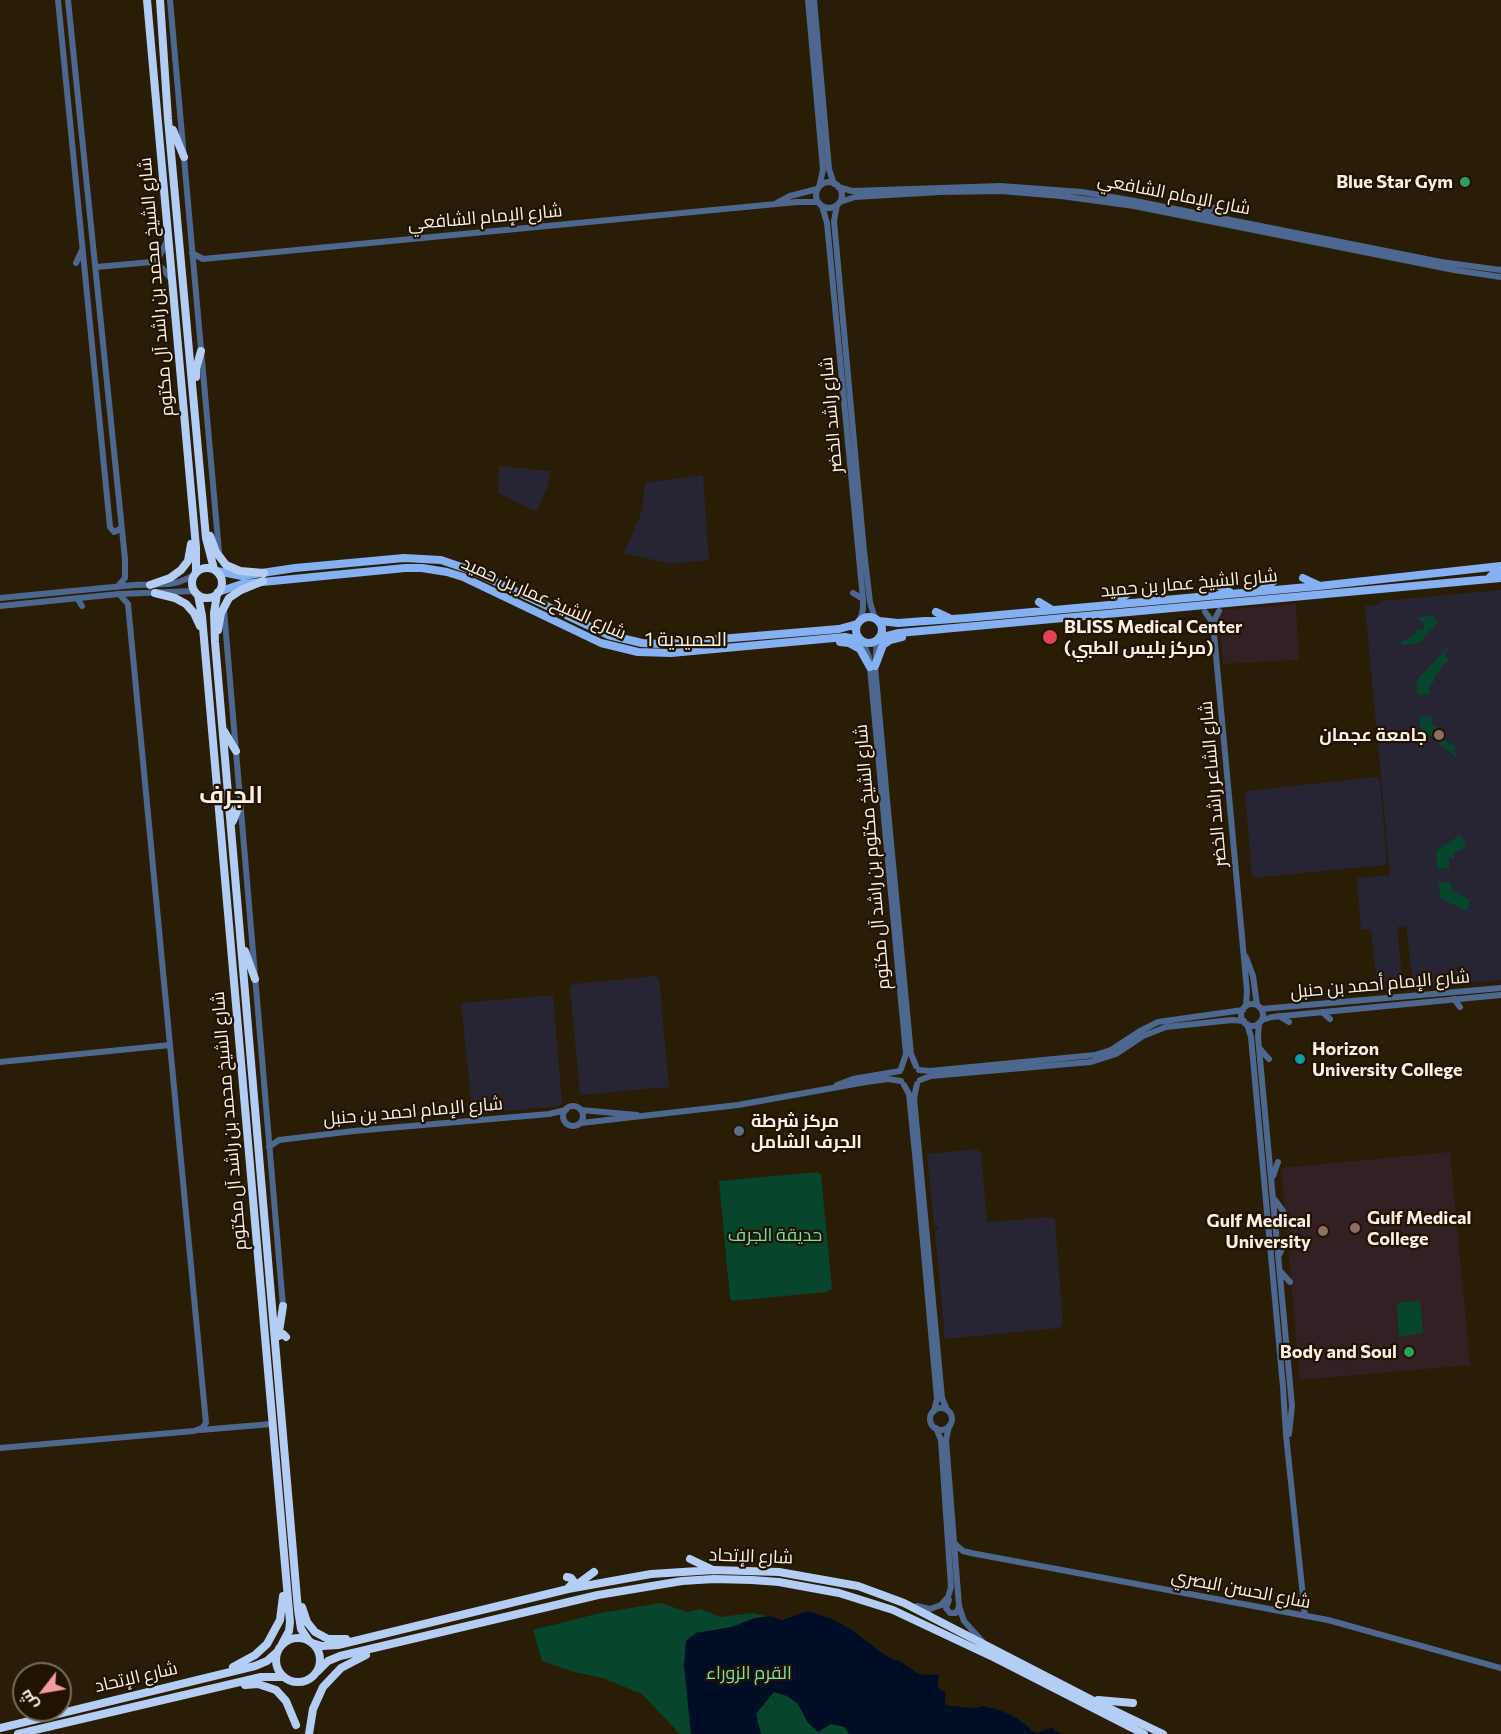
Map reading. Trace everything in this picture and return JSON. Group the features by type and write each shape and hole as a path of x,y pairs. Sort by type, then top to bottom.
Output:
{"highway":[{"name":"شارع الشيخ محمد بن راشد آل مكتوم","path":"147,0 196,554 194,574"},
{"name":"شارع الشيخ محمد بن راشد آل مكتوم","path":"160,0 168,119 206,544 215,570"},
{"path":"145,75 149,71 148,50 151,43"},
{"path":"147,100 152,104 155,124 159,131"},
{"path":"168,119 184,157"},
{"path":"194,398 196,369 201,351"},
{"path":"204,510 209,519 211,541 226,565 264,577"},
{"path":"153,589 177,574 188,561 189,524 192,514"},
{"path":"204,568 215,570 222,582 218,593 208,598 196,593 191,583 194,574 204,568"},
{"path":"215,642 220,613 225,604 237,592 264,577"},
{"path":"153,589 175,597 186,604 194,613 204,635"},
{"name":"شارع الشيخ محمد بن راشد آل مكتوم","path":"196,593 202,610 290,1626 282,1644"},
{"name":"شارع الشيخ محمد بن راشد آل مكتوم","path":"218,593 214,613 215,642 296,1584 300,1626 311,1642"},
{"path":"222,729 236,751"},
{"path":"232,824 240,803"},
{"path":"241,942 255,979"},
{"path":"278,1376 282,1371 283,1306"},
{"path":"690,1559 714,1570"},
{"name":"شارع الإتحاد","path":"311,1642 327,1647 373,1638 570,1588 651,1574 714,1570 779,1572 858,1586 904,1603 1163,1734"},
{"path":"219,1675 224,1669 241,1664 255,1655 267,1644 281,1614 285,1572"},
{"path":"570,1588 594,1572"},
{"path":"567,1577 573,1582 570,1588"},
{"name":"شارع الإتحاد","path":"317,1672 332,1659 598,1595 714,1579 779,1582 839,1593 903,1614 1144,1734"},
{"path":"296,1584 303,1613 315,1632 334,1640 361,1636 373,1638"},
{"path":"292,1638 304,1638 311,1642 319,1653 317,1672 303,1682 290,1681 276,1666 276,1653 282,1644 292,1638"},
{"path":"309,1734 315,1701 328,1680 341,1668 373,1650"},
{"name":"شارع الإتحاد","path":"0,1728 259,1665 276,1653"},
{"name":"شارع الإتحاد","path":"18,1734 266,1676 284,1677"},
{"path":"224,1685 234,1688 258,1684 276,1690 286,1701 296,1725"},
{"path":"1092,1700 1133,1703"}],"main road":[{"name":"شارع الشيخ عمار بن حميد","path":"218,593 264,577 405,558 441,560 458,565 608,635 642,643 660,644 832,630 858,622"},
{"path":"1443,564 1456,571"},
{"name":"شارع الشيخ عمار بن حميد","path":"877,620 898,623 966,618 1319,586 1501,566"},
{"name":"شارع الشيخ عمار بن حميد","path":"215,570 237,576 264,577 405,568 439,570 471,580 601,643 649,654 845,637 862,641"},
{"path":"1395,578 1405,569"},
{"path":"1487,580 1493,574 1501,573"},
{"path":"1304,578 1319,586"},
{"name":"شارع الشيخ عمار بن حميد","path":"878,639 894,633 924,630 1048,623 1182,611 1501,578"},
{"path":"1260,591 1274,581"},
{"path":"1219,586 1232,593"},
{"path":"1110,605 1126,595"},
{"path":"1039,602 1052,610"},
{"path":"966,618 976,609"},
{"path":"936,612 950,619"},
{"path":"867,617 877,620 882,630 878,639 870,643 862,641 856,632 858,622 867,617"},
{"path":"991,625 999,630"},
{"path":"873,667 886,642 915,635 924,630"},
{"path":"817,641 854,644 863,652 873,667"}],"street":[{"path":"58,0 110,527 114,532 120,529"},
{"path":"68,0 120,529 125,559 126,575 118,590"},
{"path":"170,0 220,558"},
{"path":"808,0 823,170 816,194 820,205 828,208 839,203 841,194 830,169 814,0"},
{"path":"818,188 827,183 836,185"},
{"name":"شارع الإمام الشافعي","path":"836,185 852,191 981,186 1041,188 1102,195 1448,264 1501,270"},
{"path":"76,189 87,188"},
{"name":"شارع الإمام الشافعي","path":"771,205 818,188"},
{"name":"شارع الإمام الشافعي","path":"839,203 855,197 971,191 1021,192 1071,197 1134,206 1443,268 1501,277"},
{"name":"شارع الإمام الشافعي","path":"202,259 802,202 820,205"},
{"name":"شارع راشد الخضر","path":"839,203 834,221 870,602 877,620"},
{"name":"شارع راشد الخضر","path":"820,205 827,223 863,599 863,609 858,622"},
{"path":"1202,214 1218,206"},
{"path":"152,262 163,250 169,235"},
{"path":"76,263 82,249"},
{"path":"192,253 202,259 193,266"},
{"path":"96,267 152,262 162,268 173,282"},
{"path":"88,304 99,303"},
{"path":"0,598 118,590 136,593 174,583 194,574"},
{"path":"126,575 134,585"},
{"path":"0,606 77,598 134,585 196,593"},
{"path":"118,590 128,604 170,1045 197,1367 206,1420 204,1426 199,1430"},
{"path":"128,604 136,593"},
{"path":"853,593 863,599"},
{"path":"77,598 82,606"},
{"path":"17,612 23,604"},
{"path":"225,604 224,616 283,1306"},
{"path":"1205,612 1213,623 1219,611"},
{"name":"شارع الشاعر راشد الخضر","path":"1213,623 1247,992 1244,1008"},
{"name":"شارع الشيخ مكتوم بن راشد آل مكتوم","path":"878,639 873,667 906,1054 901,1070"},
{"name":"شارع الشيخ مكتوم بن راشد آل مكتوم","path":"862,641 873,667 911,1054 917,1068"},
{"name":"شارع الشاعر راشد الخضر","path":"1242,942 1252,973 1259,1007"},
{"name":"شارع الإمام أحمد بن حنبل","path":"1259,1007 1281,1008 1501,988"},
{"name":"شارع الإمام أحمد بن حنبل","path":"1261,1022 1278,1016 1501,995"},
{"path":"1454,999 1460,1007"},
{"path":"1414,1011 1423,1003"},
{"path":"834,1086 852,1079 901,1070 908,1065 930,1071 1095,1055 1111,1050 1145,1027 1158,1022 1259,1007 1263,1014 1260,1049 1279,1256 1288,1400"},
{"path":"1244,1008 1242,1014 1251,1037 1291,1418 1287,1443 1305,1616"},
{"path":"1322,1012 1330,1019"},
{"path":"1278,1016 1288,1022"},
{"path":"549,1114 573,1126 581,1123 738,1106 834,1086 888,1079 909,1086 931,1076 1091,1062 1116,1054 1143,1036 1166,1027 1232,1020 1254,1026 1261,1022"},
{"path":"0,1062 170,1045"},
{"path":"1260,1049 1269,1059"},
{"path":"917,1068 918,1082 915,1098 942,1398 952,1417 946,1440 959,1606 964,1622 986,1646"},
{"path":"901,1070 903,1083 909,1094 937,1399 931,1420 941,1440 944,1474 951,1581 947,1611 956,1613 959,1606"},
{"path":"565,1122 563,1116 566,1110 573,1106 581,1110 643,1116"},
{"name":"شارع الإمام احمد بن حنبل","path":"269,1147 279,1140 549,1114 566,1110"},
{"path":"581,1110 583,1116 581,1123"},
{"path":"268,1134 279,1140"},
{"path":"1272,1179 1278,1162"},
{"path":"1273,1198 1283,1211"},
{"path":"1279,1256 1286,1240"},
{"path":"1280,1271 1290,1282"},
{"path":"934,1411 942,1408 947,1410"},
{"path":"0,1448 272,1424"},
{"path":"936,1428 945,1429 949,1426"},
{"name":"شارع الحسن البصري","path":"955,1544 963,1551 971,1553 1340,1623 1501,1668"},
{"path":"957,1569 964,1557 971,1553"},
{"path":"904,1603 933,1609 944,1603 949,1594"}],"shaded area":[{"path":"499,466 550,471 548,484 538,509 535,511 498,493"},
{"path":"703,475 709,560 671,564 624,553 642,511 645,483"},
{"name":"جامعة عجمان","path":"1501,590 1501,980 1416,987 1413,984 1406,926 1397,927 1403,985 1377,987 1371,929 1361,930 1357,878 1390,875 1365,606 1378,605 1381,601"},
{"path":"1296,604 1299,660 1223,664 1219,610"},
{"path":"1377,777 1380,780 1387,861 1384,865 1252,878 1245,791"},
{"path":"656,976 659,979 669,1087 580,1095 570,988 573,984"},
{"path":"553,995 562,1103 559,1106 477,1114 472,1111 461,1003"},
{"path":"978,1149 981,1153 987,1222 1051,1217 1055,1220 1063,1324 1060,1328 945,1339 935,1231 939,1227 934,1225 927,1154"},
{"path":"1450,1152 1470,1365 1300,1380 1281,1168"}],"green space":[{"path":"1434,616 1438,622 1419,643 1402,645 1401,642 1415,635 1415,630 1424,629 1423,621 1419,621 1419,617"},
{"path":"1448,647 1450,649 1444,654 1449,661 1440,667 1441,671 1435,675 1433,683 1429,685 1429,694 1418,695 1416,681"},
{"path":"1431,716 1432,725 1437,727 1446,741 1456,746 1453,752 1458,755 1456,757 1420,728 1420,717"},
{"path":"1460,835 1466,843 1465,847 1454,854 1454,858 1449,858 1449,868 1439,869 1438,872 1436,851"},
{"path":"1438,879 1441,883 1451,882 1452,892 1458,892 1470,900 1467,911 1441,899"},
{"name":"حديقة الجرف","path":"818,1172 821,1175 832,1289 827,1292 732,1301 719,1181"},
{"path":"1420,1300 1423,1333 1399,1337 1397,1303"},
{"name":"القرم الزوراء","path":"661,1603 687,1612 700,1609 720,1617 753,1613 782,1620 808,1611 833,1619 881,1652 919,1674 939,1675 938,1688 946,1693 945,1705 974,1708 984,1706 1017,1718 1036,1733 1051,1728 1062,1734 680,1734 642,1694 603,1678 574,1672 542,1661 533,1630 600,1613"}],"water":[{"name":"القرم الزوراء","path":"808,1611 833,1619 881,1652 919,1674 939,1675 938,1688 946,1693 945,1705 974,1708 984,1706 1017,1718 1036,1733 1051,1728 1062,1734 849,1734 845,1727 831,1724 818,1732 808,1723 798,1704 787,1696 774,1692 756,1714 761,1734 691,1734 684,1665 686,1641 696,1633 731,1627 755,1618 771,1616 782,1620"}],"place":[{"name":"Blue Star Gym","path":"1465,182"},
{"name":"BLISS Medical Center (مركز بليس الطبي)","path":"1050,637"},
{"name":"جامعة عجمان","path":"1439,735"},
{"name":"Horizon University College","path":"1300,1059"},
{"name":"مركز شرطة الجرف الشامل","path":"739,1131"},
{"name":"Gulf Medical College","path":"1355,1228"},
{"name":"Gulf Medical University","path":"1323,1231"},
{"name":"Body and Soul","path":"1409,1352"}],"district":[{"name":"الحميدية 1","path":"686,639"},
{"name":"الجرف","path":"231,795"}]}
